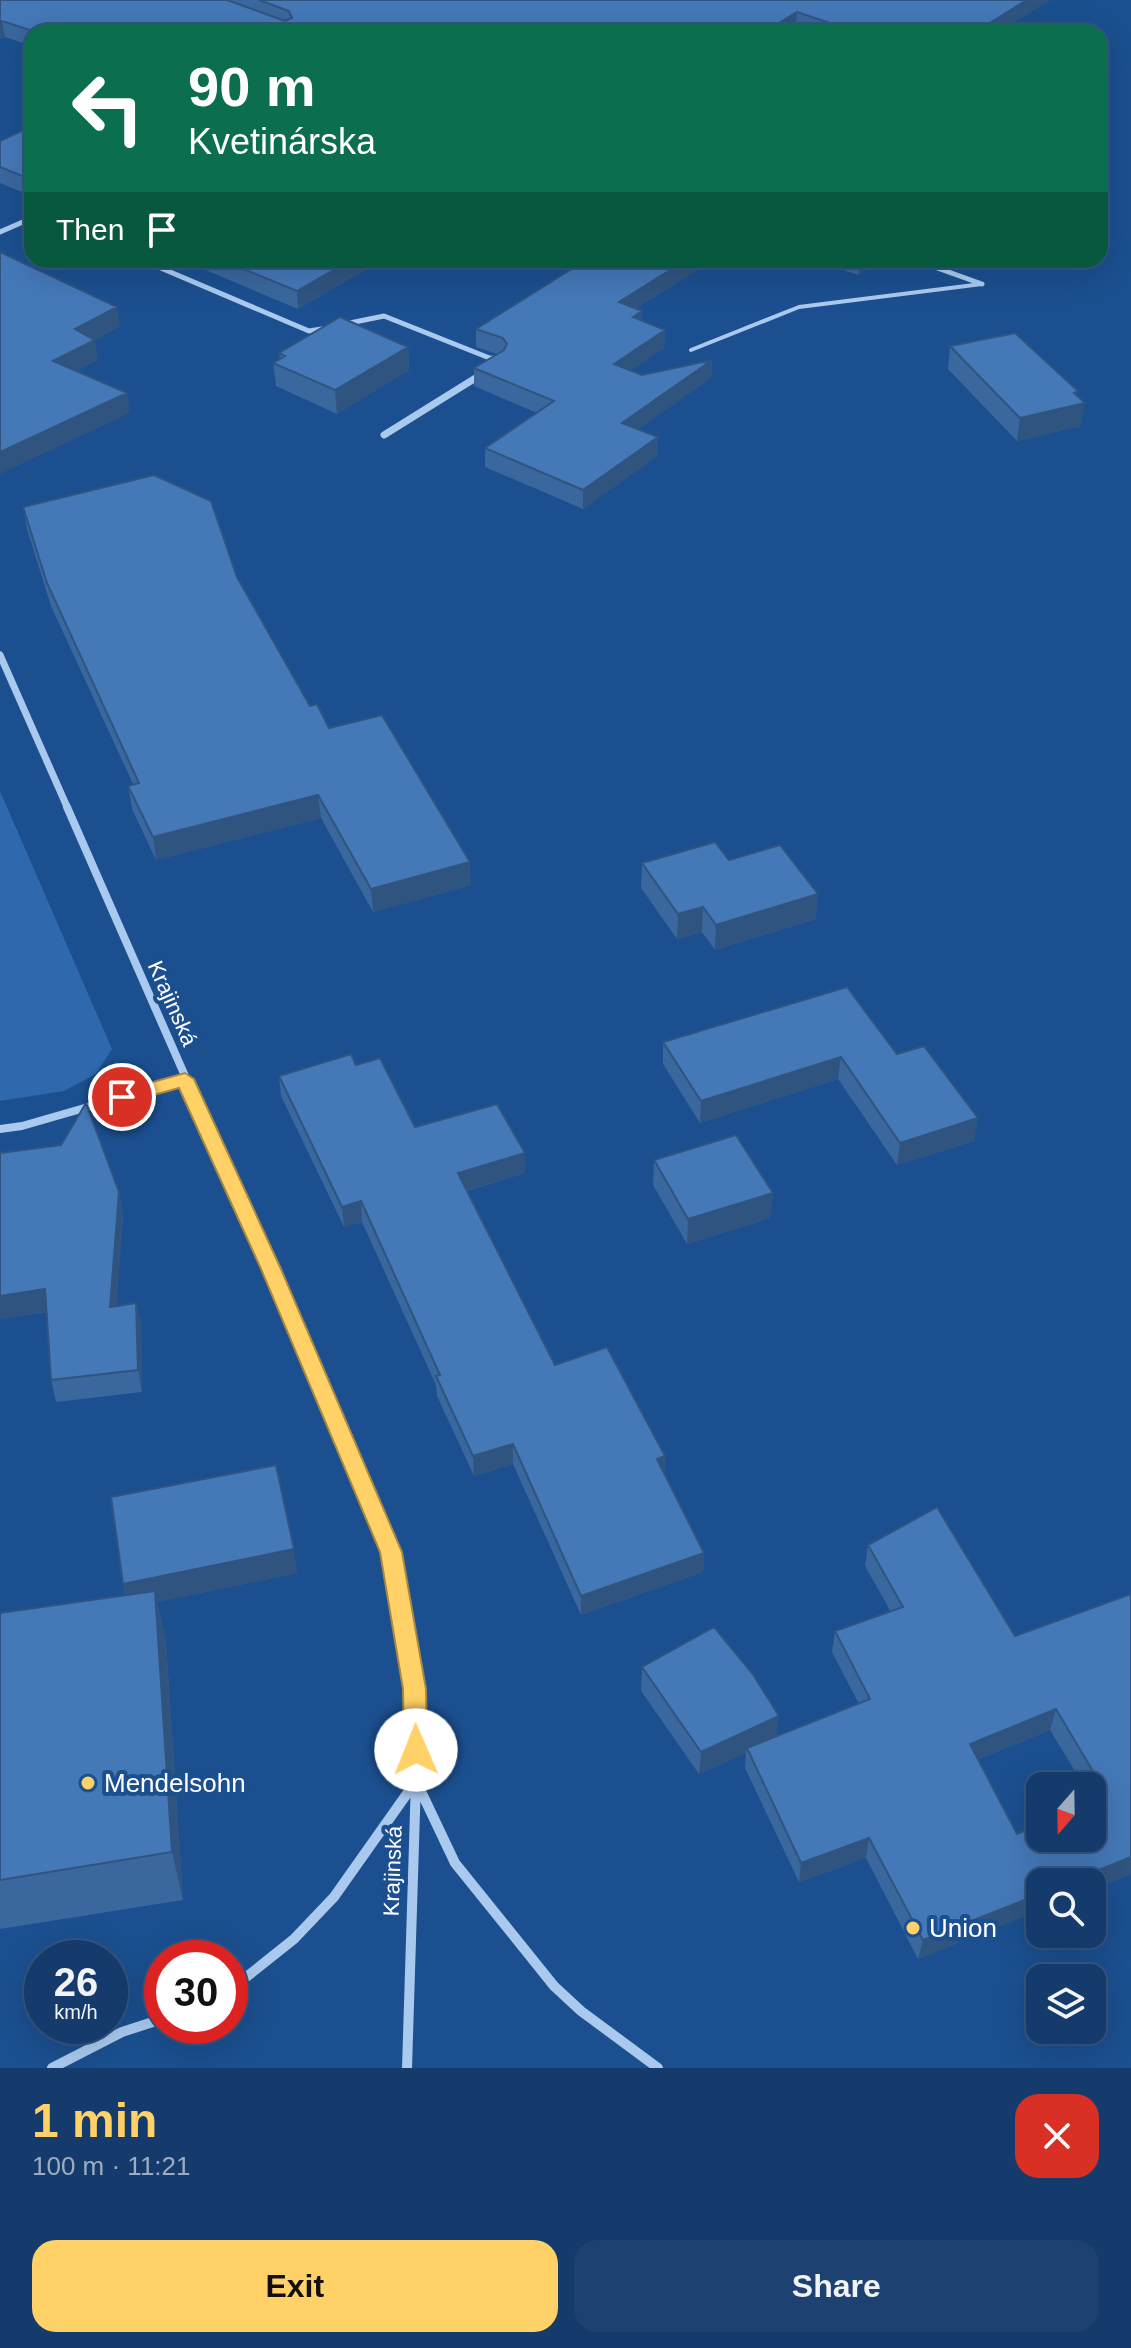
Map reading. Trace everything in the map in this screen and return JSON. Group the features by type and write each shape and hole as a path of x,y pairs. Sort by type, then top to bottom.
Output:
{"street":[{"path":"0,232 24,222"},
{"path":"161,268 309,331 384,316 501,362 384,435"},
{"path":"937,268 982,284"},
{"name":"Krajinská","path":"0,655 271,1269 391,1552 415,1689 416,1780 407,2068"},
{"path":"0,1129 22,1126 185,1079"},
{"path":"248,1976 294,1939 334,1897 416,1780 455,1863 554,1986 581,2011 658,2068"},
{"path":"52,2068 122,2032 144,2025"}],"lane":[{"path":"691,350 799,307 982,284"}],"shaded area":[{"path":"0,791 112,1049 96,1074 64,1091 0,1101"}],"building":[{"path":"0,0 227,0 285,21 292,18 289,11 259,0 1027,0 988,24 833,24 797,12 777,24 24,24 24,28 0,22"},
{"path":"24,130 24,177 0,167 0,141"},
{"path":"0,252 24,263 24,268 34,268 117,307 75,329 95,340 53,361 127,393 0,452"},
{"path":"241,268 337,268 297,291"},
{"path":"573,268 673,268 619,302 642,311 633,317 665,330 614,364 642,375 712,360 622,423 658,437 583,490 485,448 554,401 474,368 504,350 507,344 503,338 476,329"},
{"path":"340,317 408,347 335,390 273,363 285,356 279,353"},
{"path":"1015,333 1078,391 1074,393 1085,403 1020,418 950,346"},
{"path":"154,475 211,501 237,577 310,706 317,704 329,728 382,715 470,862 371,889 318,795 153,837 128,786 139,783 47,583 23,507"},
{"path":"715,842 729,860 780,845 818,894 716,925 703,907 678,914 642,863"},
{"path":"847,987 897,1054 924,1046 978,1118 900,1143 841,1057 701,1101 663,1042"},
{"path":"351,1054 356,1065 380,1058 415,1127 497,1104 525,1153 458,1173 555,1365 607,1347 665,1456 657,1459 704,1553 581,1596 513,1444 473,1456 361,1201 342,1207 279,1076"},
{"path":"86,1103 119,1192 110,1307 136,1303 138,1370 51,1380 45,1289 0,1296 0,1153 61,1145"},
{"path":"736,1135 773,1193 688,1219 654,1160"},
{"path":"276,1465 294,1549 123,1584 111,1497"},
{"path":"937,1507 1015,1636 1131,1594 1131,1857 1104,1868 1026,1868 1026,1900 923,1940 869,1838 801,1863 747,1748 870,1699 835,1631 903,1607 868,1545"},
{"name":"Mendelsohn","path":"155,1591 172,1852 0,1880 0,1613"},
{"path":"714,1627 752,1673 779,1716 701,1752 642,1667"}],"place":[{"name":"Mendelsohn","path":"88,1783"},
{"name":"Union","path":"913,1928"}],"route":[{"path":"122,1097 185,1079 271,1269 391,1552 415,1689 416,1750"}]}
